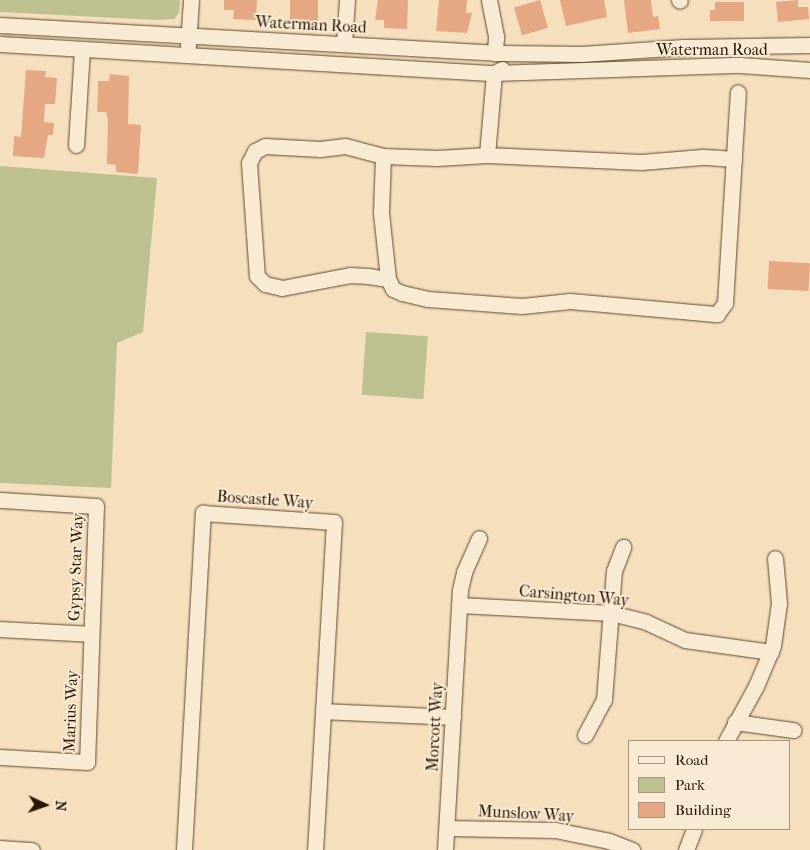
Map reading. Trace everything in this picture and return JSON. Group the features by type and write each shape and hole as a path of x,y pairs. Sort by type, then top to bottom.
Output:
{"street":[{"path":"188,55 191,0"},
{"path":"344,43 347,0"},
{"path":"489,0 496,37 494,53"},
{"name":"Waterman Road","path":"0,25 494,53 582,54 620,50 810,45"},
{"name":"Waterman Road","path":"0,44 494,74 740,64 810,70"},
{"path":"76,146 82,49"},
{"name":"Waterman Road","path":"494,74 509,64 604,61 620,50"},
{"path":"487,155 494,74"},
{"path":"383,156 381,212 388,279 393,288 402,293 428,299 522,306 570,301 717,314 725,303 738,92"},
{"path":"388,279 350,275 282,288 258,279 249,163 255,151 265,146 345,146 383,156 437,158 487,155 641,162 702,157 734,159"},
{"name":"Gypsy Star Way","path":"0,500 96,506 92,634"},
{"name":"Boscastle Way","path":"184,850 203,513 334,522 315,850"},
{"name":"Morcott Way","path":"445,850 459,605 464,572 479,538"},
{"path":"585,735 604,700 614,571 624,547"},
{"path":"726,740 756,686 771,652 779,603 775,558"},
{"name":"Carsington Way","path":"459,605 610,613 646,622 685,640 771,652"},
{"path":"0,629 92,634"},
{"name":"Marius Way","path":"0,757 87,762 92,634"},
{"path":"323,711 453,717"},
{"path":"735,722 794,730"},
{"name":"Munslow Way","path":"447,828 555,830 609,841 632,850"},
{"path":"686,850 694,830"},
{"path":"0,848 32,850"}],"green space":[{"path":"0,0 180,0 179,13 174,19 156,20 0,12"},
{"path":"0,166 157,178 143,332 117,343 111,488 0,483"},
{"path":"366,332 428,336 423,399 362,395"}],"building":[{"path":"224,0 257,0 256,20 233,19 234,10 224,10"},
{"path":"290,0 318,0 318,21 290,21"},
{"path":"378,0 408,0 407,29 384,28 384,20 375,20"},
{"path":"439,0 467,0 466,13 472,13 467,33 436,31"},
{"path":"540,0 548,28 522,35 514,7"},
{"path":"560,0 604,0 607,17 566,26"},
{"path":"624,0 651,0 653,17 658,16 660,29 628,33"},
{"path":"798,0 798,7 808,7 809,19 778,22 776,2"},
{"path":"715,2 744,2 744,21 710,21 710,10 715,10"},
{"path":"26,70 46,71 45,77 57,78 55,104 45,104 44,122 54,123 53,135 48,135 44,158 13,156 14,136 21,137"},
{"path":"110,74 129,76 128,124 141,125 138,174 116,172 116,165 107,164 108,119 106,112 97,112 98,81 109,81"},
{"path":"769,261 810,263 808,291 768,289"}]}
